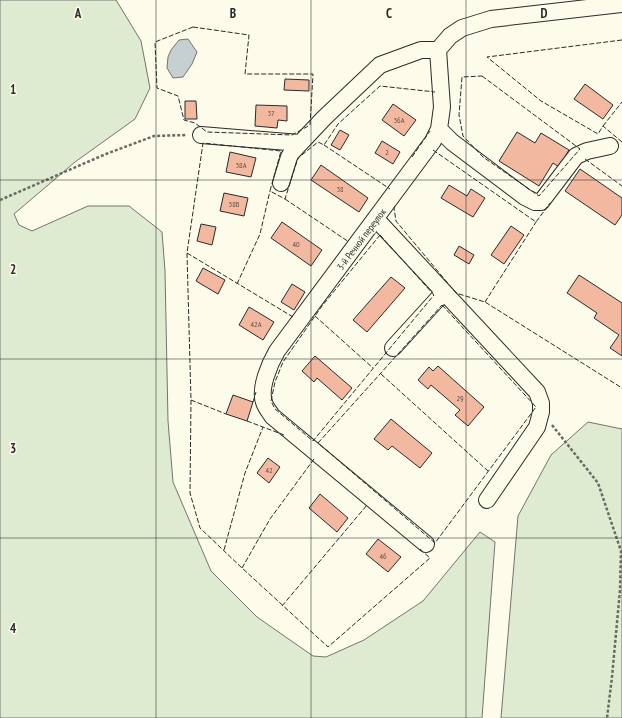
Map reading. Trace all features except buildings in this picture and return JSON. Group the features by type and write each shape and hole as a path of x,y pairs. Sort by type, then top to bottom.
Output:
{"street":[{"path":"281,183 289,157 300,143 380,65 421,50 438,50 450,36 462,28 491,19 622,4"},
{"name":"3-й Речной переулок","path":"426,544 272,416 263,402 263,386 268,368 277,350 433,142 439,129 442,107 438,50"},
{"path":"439,129 452,142 525,197 536,202 540,202 576,156 587,151 610,146"},
{"path":"201,135 300,143"},
{"path":"376,219 537,392 541,403 541,412 537,427 487,500"},
{"path":"393,348 444,292"}],"path":[{"path":"0,200 106,154 154,136 201,135"},
{"path":"541,412 598,483 621,551 620,590 612,677 606,718"}],"green space":[{"path":"0,0 116,0 141,41 150,88 135,119 75,162 14,214 19,225 32,231 88,206 129,206 162,232 165,271 168,421 173,482 211,571 257,617 313,656 326,657 364,640 423,601 480,532 495,542 482,718 0,718"},
{"path":"588,422 622,429 622,718 501,718 518,516 551,455"}],"shaded area":[{"path":"188,39 197,52 192,64 183,77 173,78 167,68 168,57 171,50 179,40"}],"fence":[{"path":"193,27 249,35 245,74 313,74 310,125 292,135 207,132 195,123 184,120 178,96 157,88 155,42 193,27"},
{"path":"622,40 487,57 541,101 598,134 603,126 622,142"},
{"path":"482,76 580,149 539,196 483,157 463,136 459,115 462,77 482,76"},
{"path":"420,549 430,558 328,647 200,528 190,493 191,400 187,253 203,143 281,151 270,191 285,199 298,158 318,142 324,145 338,124 380,86 435,92"},
{"path":"603,126 622,102"},
{"path":"412,157 430,131"},
{"path":"324,145 390,189"},
{"path":"433,150 536,222 550,203"},
{"path":"585,159 622,186"},
{"path":"237,284 260,234 270,191"},
{"path":"285,199 349,242"},
{"path":"395,206 396,221 456,293 485,302 622,388"},
{"path":"485,302 536,222"},
{"path":"380,235 434,295 313,441 275,409 271,401 275,382 283,362 322,306 380,235"},
{"path":"187,253 293,317"},
{"path":"442,305 536,407 435,543 318,443 442,305"},
{"path":"315,316 373,368"},
{"path":"381,374 488,471"},
{"path":"253,402 256,392"},
{"path":"191,400 226,414"},
{"path":"247,421 284,435"},
{"path":"224,550 245,473 263,427"},
{"path":"242,568 270,519 314,459"},
{"path":"282,606 367,505"}]}
